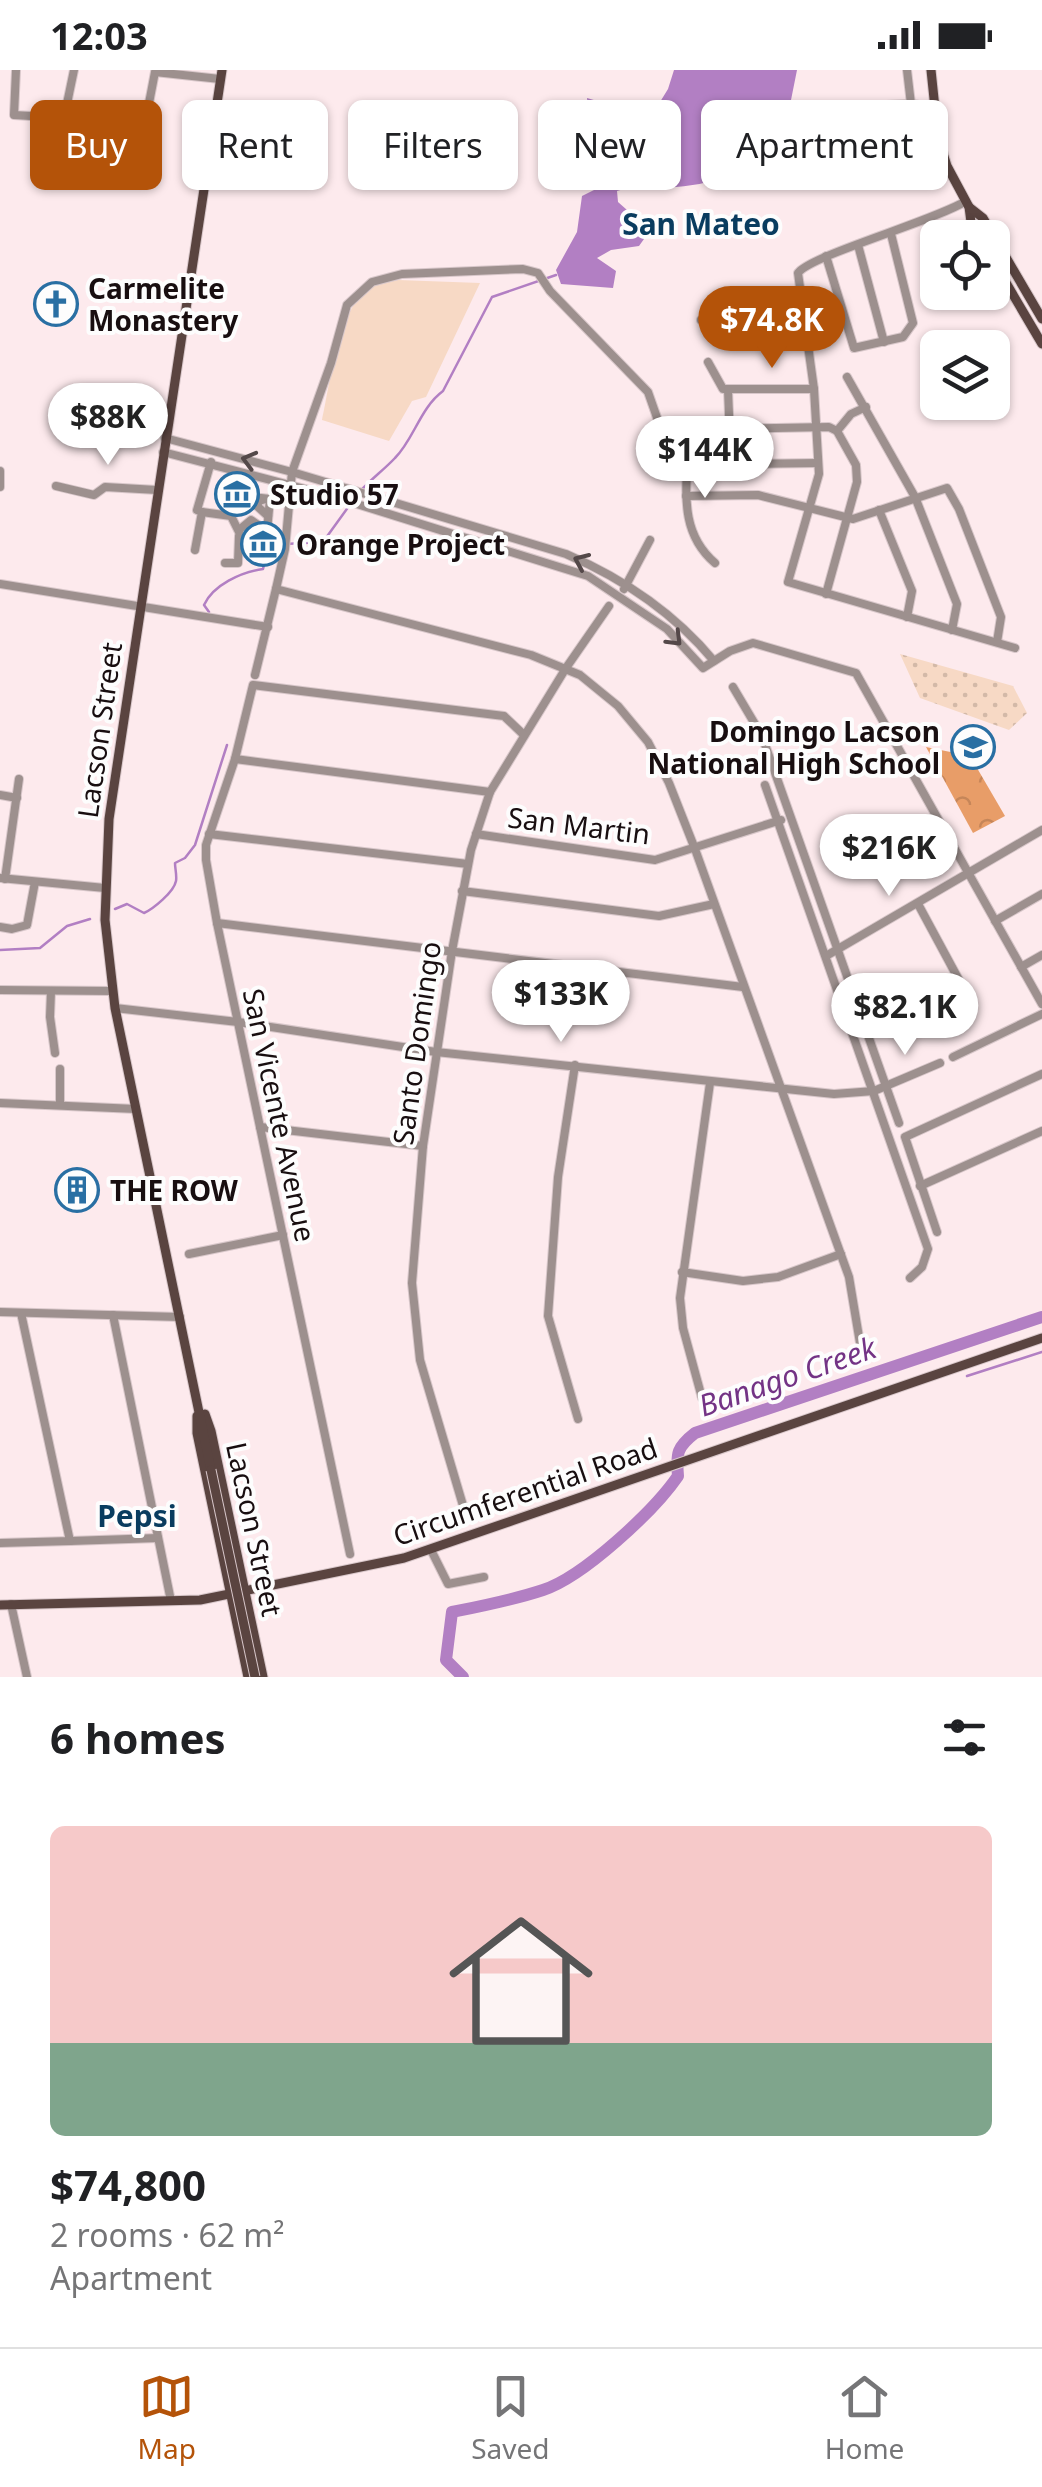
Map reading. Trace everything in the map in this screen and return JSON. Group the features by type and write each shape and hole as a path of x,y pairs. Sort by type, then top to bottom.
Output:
{"main road":[{"path":"932,70 934,100"},
{"name":"Lacson Street","path":"221,75 109,819 104,888 116,1008 252,1677"},
{"path":"948,168 967,204 971,220"},
{"path":"967,204 984,218 1042,319"},
{"path":"1010,290 1042,344"},
{"name":"Circumferential Road","path":"6,1604 170,1601 231,1595 432,1550 1042,1338"},
{"name":"Lacson Street","path":"197,1393 211,1430 263,1677"},
{"name":"Lacson Street","path":"197,1393 197,1433 252,1677"}],"street":[{"path":"16,70 14,114 64,118 74,70"},
{"path":"907,70 911,100"},
{"path":"150,100 156,72 221,75"},
{"path":"967,204 806,264 798,272 814,389 818,482 788,582 1015,648"},
{"path":"826,256 852,346 859,349 908,334 914,319 890,234"},
{"path":"858,246 884,342"},
{"path":"256,675 285,549 292,472 331,363 344,312 358,292 372,282 402,274 524,269 540,275 648,392 661,429 661,447"},
{"path":"701,320 804,312"},
{"path":"708,362 719,386 728,390 814,389"},
{"path":"847,376 915,496 956,604 952,630"},
{"path":"728,390 731,463"},
{"path":"837,431 851,414 866,407"},
{"path":"730,428 816,425 837,431 857,470 848,519 826,594"},
{"path":"165,438 566,554 627,586 674,620 714,660"},
{"path":"688,444 687,522 692,536 715,564"},
{"path":"163,452 291,484 565,567 618,595 667,629 703,668 738,647 753,643 856,673 1042,1004"},
{"path":"211,462 197,510 231,516 239,533 238,564 226,563"},
{"path":"688,465 818,462"},
{"path":"0,470 0,487"},
{"path":"56,486 94,495 105,487 157,490"},
{"path":"686,496 758,495 848,519 940,488 952,492 1002,617 997,642"},
{"path":"239,533 250,520 267,531 270,499 264,498"},
{"path":"879,510 912,591 906,617"},
{"path":"194,550 202,512"},
{"path":"618,595 627,586 650,540"},
{"path":"0,584 268,627"},
{"path":"276,589 531,655 566,668 609,698 648,742 669,783 694,849 841,1254 852,1290 860,1343"},
{"name":"Santo Domingo","path":"467,1519 420,1360 413,1303 413,1246 436,1052 462,891 490,792 609,606"},
{"name":"San Vicente Avenue","path":"350,1554 217,923 206,860 208,834 234,759 250,687 256,684 501,716 524,735"},
{"path":"733,687 762,736 899,1122"},
{"path":"234,759 490,792"},
{"path":"20,779 3,878 104,888"},
{"path":"765,785 928,1249 922,1268 910,1278"},
{"path":"0,795 16,798"},
{"name":"San Martin","path":"476,834 655,860 789,816"},
{"path":"826,956 1042,830"},
{"path":"208,834 468,864"},
{"path":"0,928 27,925 35,882"},
{"path":"462,891 660,916 714,904"},
{"path":"995,921 1042,894"},
{"path":"867,1034 954,995 960,988 918,904"},
{"path":"217,923 743,988"},
{"path":"1021,967 1042,954"},
{"path":"0,990 113,991"},
{"path":"51,991 55,1053"},
{"path":"116,1008 436,1052 834,1094 874,1091 940,1063"},
{"path":"954,1057 1042,1014"},
{"path":"575,1065 558,1176 548,1316 578,1419"},
{"path":"60,1069 60,1105"},
{"path":"936,1232 906,1137 1042,1074"},
{"path":"702,1398 680,1312 682,1272 710,1082"},
{"path":"0,1103 136,1109"},
{"path":"260,1126 423,1146"},
{"path":"920,1186 1042,1131"},
{"path":"188,1254 282,1235"},
{"path":"682,1272 743,1281 778,1277 841,1254"},
{"path":"0,1312 180,1317"},
{"path":"22,1313 70,1541"},
{"path":"113,1315 170,1601"},
{"path":"0,1543 158,1538"},
{"path":"432,1550 448,1584 484,1577"},
{"path":"6,1604 27,1677"}],"shaded area":[{"path":"674,70 797,70 791,100 701,100 701,183 689,186 681,187 681,100 661,100"},
{"path":"594,190 622,190 617,191 618,202 636,218 644,239 639,246 611,250 597,258 616,271 613,288 561,284 556,270 577,232 582,196"},
{"path":"398,280 480,283 426,397 412,401 389,441 322,420 349,313 368,289"},
{"path":"900,654 1013,686 1027,713 1009,730 920,698"}],"green space":[{"path":"926,747 970,756 1005,816 973,833"}],"waterway":[{"path":"354,499 402,450 428,406 443,391 492,297 556,275"},
{"path":"268,535 285,544 323,542 349,506"},
{"path":"209,612 204,605 221,586 237,576 263,569 271,537"},
{"path":"115,909 127,904 144,913 171,890 176,881 175,863 195,845 227,745"},
{"path":"0,950 40,948 67,926 90,919"},
{"name":"Banago Creek","path":"463,1677 446,1660 452,1612 543,1590 578,1572 635,1524 667,1490 678,1476 679,1451 695,1433 1042,1317"},
{"path":"967,1376 1042,1352"}],"place":[{"name":"Carmelite Monastery","path":"56,304"},
{"name":"Studio 57","path":"237,494"},
{"name":"Orange Project","path":"263,544"},
{"name":"Domingo Lacson National High School","path":"973,747"},
{"name":"THE ROW","path":"77,1190"}],"district":[{"name":"San Mateo","path":"701,223"},
{"name":"Pepsi","path":"137,1515"}]}
